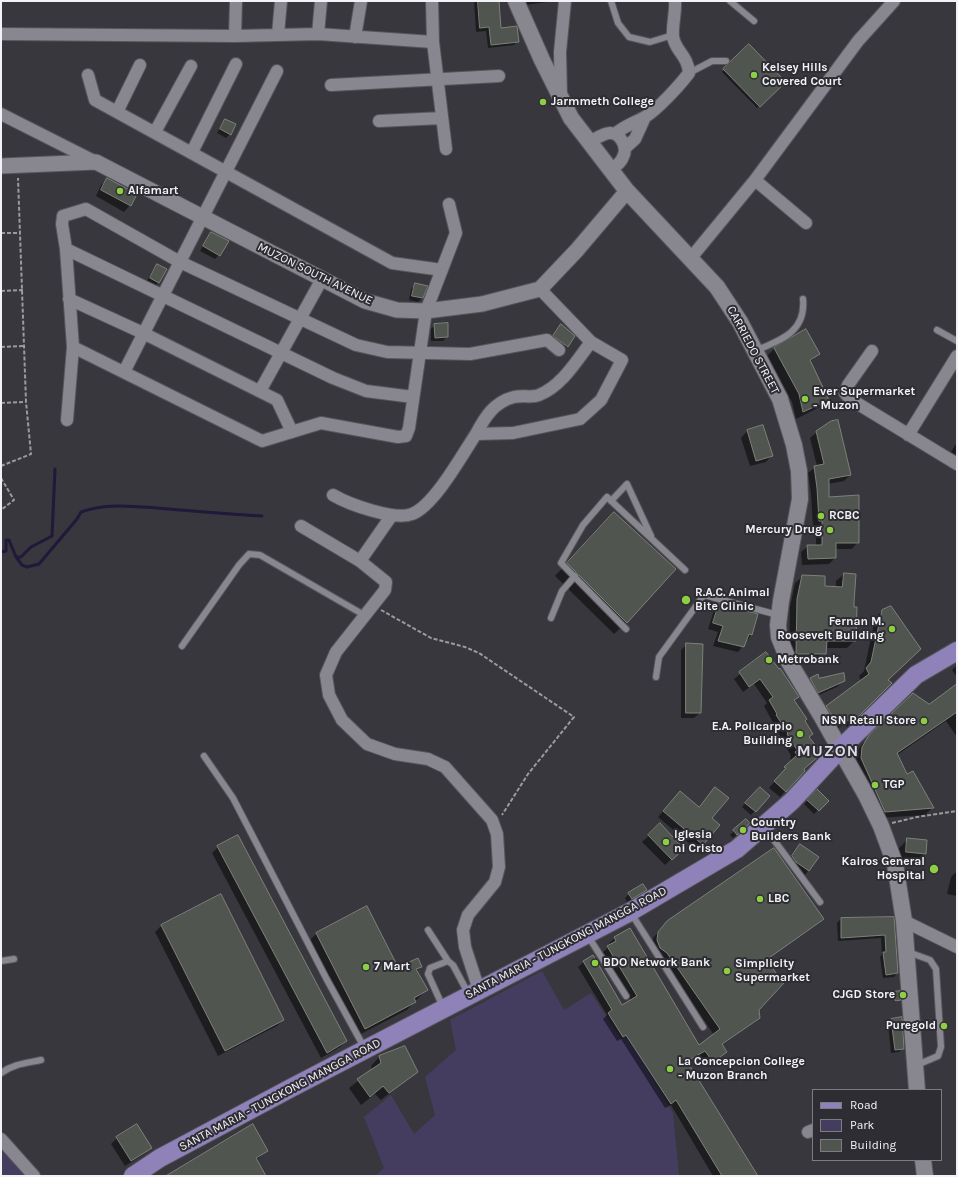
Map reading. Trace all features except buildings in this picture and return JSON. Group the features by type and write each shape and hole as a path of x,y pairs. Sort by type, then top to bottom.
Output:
{"main road":[{"name":"CARRIEDO STREET","path":"516,1 561,101 571,118 627,191 717,287 740,322 780,399 794,445 799,471 800,499 779,615 779,637 783,650 841,748 881,826 895,864 904,921 917,1089"},
{"name":"SANTA MARIA - TUNGKONG MANGGA ROAD","path":"132,1176 167,1155 474,992 586,933 630,912 737,849 792,801 841,748 916,675 957,651"},
{"path":"923,1161 925,1176"}],"street":[{"path":"235,36 236,1"},
{"path":"278,34 281,1"},
{"path":"318,34 321,1"},
{"path":"355,37 361,1"},
{"path":"432,1 433,42 446,149"},
{"path":"561,101 560,52 565,1"},
{"path":"625,148 635,139 646,117 678,86 689,73 688,62 674,43 675,1"},
{"path":"690,259 755,180 858,41 894,1"},
{"path":"1,34 235,36 318,34 433,42"},
{"path":"192,152 236,64"},
{"path":"117,112 140,65"},
{"path":"155,132 192,66"},
{"path":"124,372 277,71"},
{"path":"88,75 95,100 392,263 442,270"},
{"path":"331,85 438,78 499,76"},
{"path":"1,114 96,162"},
{"path":"615,134 625,126 646,117"},
{"path":"379,121 442,118"},
{"path":"590,142 609,133 615,134 623,142 625,148 624,156 616,166 610,170"},
{"path":"1,166 96,162"},
{"name":"MUZON SOUTH AVENUE","path":"96,162 365,301 397,310 426,311 482,304 540,288"},
{"path":"755,180 806,223"},
{"path":"476,434 512,433 580,419 601,400 622,360 591,342 540,288 577,250 627,191"},
{"path":"73,347 262,441 321,423 398,437 406,436 409,428 426,311 456,233 449,204"},
{"path":"68,420 73,347 66,249 62,224 63,216 86,209 180,262 356,345 387,352 419,354 470,354 547,340 559,350"},
{"path":"66,249 333,378 366,391 413,397"},
{"path":"260,391 322,279"},
{"path":"69,299 144,333 278,400 292,432"},
{"path":"333,495 345,502 385,514 411,515 432,498 476,434 486,414 502,402 515,396 539,395 561,380 591,342"},
{"path":"872,351 848,385 846,394 850,399 957,464"},
{"path":"908,435 957,356"},
{"path":"360,561 392,515"},
{"path":"301,526 360,561 386,582 384,590 336,652 326,675 328,695 342,720 367,744 395,754 428,759 445,767 492,820 497,834 499,867 495,882 468,915 463,930 474,992"},
{"path":"904,921 957,947"},
{"path":"1,1139 34,1176"}],"lane":[{"path":"611,1 618,23 629,37 650,42 673,36"},
{"path":"730,1 754,21"},
{"path":"689,73 712,61 726,61"},
{"path":"755,351 790,334 803,316 803,299"},
{"path":"937,330 957,341"},
{"path":"611,501 627,484 652,540"},
{"path":"626,629 561,563 582,525 607,497 685,570"},
{"path":"182,646 239,565 249,554 260,555 364,615"},
{"path":"551,618 562,591 575,576"},
{"path":"656,677 659,656 704,595 779,615"},
{"path":"204,756 233,798 365,1050"},
{"path":"764,827 820,902"},
{"path":"630,912 703,1027"},
{"path":"428,930 448,961 453,965 474,992"},
{"path":"586,933 626,996"},
{"path":"906,951 930,960 936,969 940,1052 938,1056 915,1066"},
{"path":"1,961 14,958"},
{"path":"444,1008 428,974 430,968 448,961"},
{"path":"1,1073 9,1067 17,1064 41,1060"}],"path":[{"path":"1,466 31,454 26,402 18,165"},
{"path":"1,233 20,233"},
{"path":"1,291 23,290"},
{"path":"1,347 24,346"},
{"path":"1,403 26,402"},
{"path":"1,478 14,500 1,510"},
{"path":"372,604 431,638 465,646 479,653 574,717 528,774 494,826"},
{"path":"881,826 917,817 957,811"}],"green space":[{"path":"542,971 564,1010 591,993 621,1039 626,1036 631,1042 673,1113 679,1176 375,1176 384,1168 364,1117 391,1095 414,1134 435,1115 425,1077 456,1050 450,1020"},
{"path":"1,1149 27,1176 1,1176"}],"waterway":[{"path":"1,552 6,551 6,540 9,540 16,557 21,557 31,547 52,536 55,469"},
{"path":"16,557 22,565 27,567 39,564 77,519 81,512 99,507 138,507 262,516"}],"place":[{"name":"Kelsey Hills Covered Court","path":"754,75"},
{"name":"Jarmmeth College","path":"543,102"},
{"name":"Alfamart","path":"120,191"},
{"name":"Ever Supermarket - Muzon","path":"805,399"},
{"name":"RCBC","path":"821,516"},
{"name":"Mercury Drug","path":"830,530"},
{"name":"R.A.C. Animal Bite Clinic","path":"686,600"},
{"name":"Fernan M. Roosevelt Building","path":"892,629"},
{"name":"Metrobank","path":"769,660"},
{"name":"NSN Retail Store","path":"924,721"},
{"name":"E.A. Policarpio Building","path":"800,734"},
{"name":"TGP","path":"875,785"},
{"name":"Country Builders Bank","path":"743,830"},
{"name":"Iglesia ni Cristo","path":"666,842"},
{"name":"Kairos General Hospital","path":"934,869"},
{"name":"LBC","path":"760,899"},
{"name":"BDO Network Bank","path":"595,963"},
{"name":"7 Mart","path":"366,967"},
{"name":"Simplicity Supermarket","path":"727,971"},
{"name":"CJGD Store","path":"903,995"},
{"name":"Puregold","path":"944,1026"},
{"name":"La Concepcion College - Muzon Branch","path":"670,1069"}],"district":[{"name":"MUZON","path":"828,751"}]}
